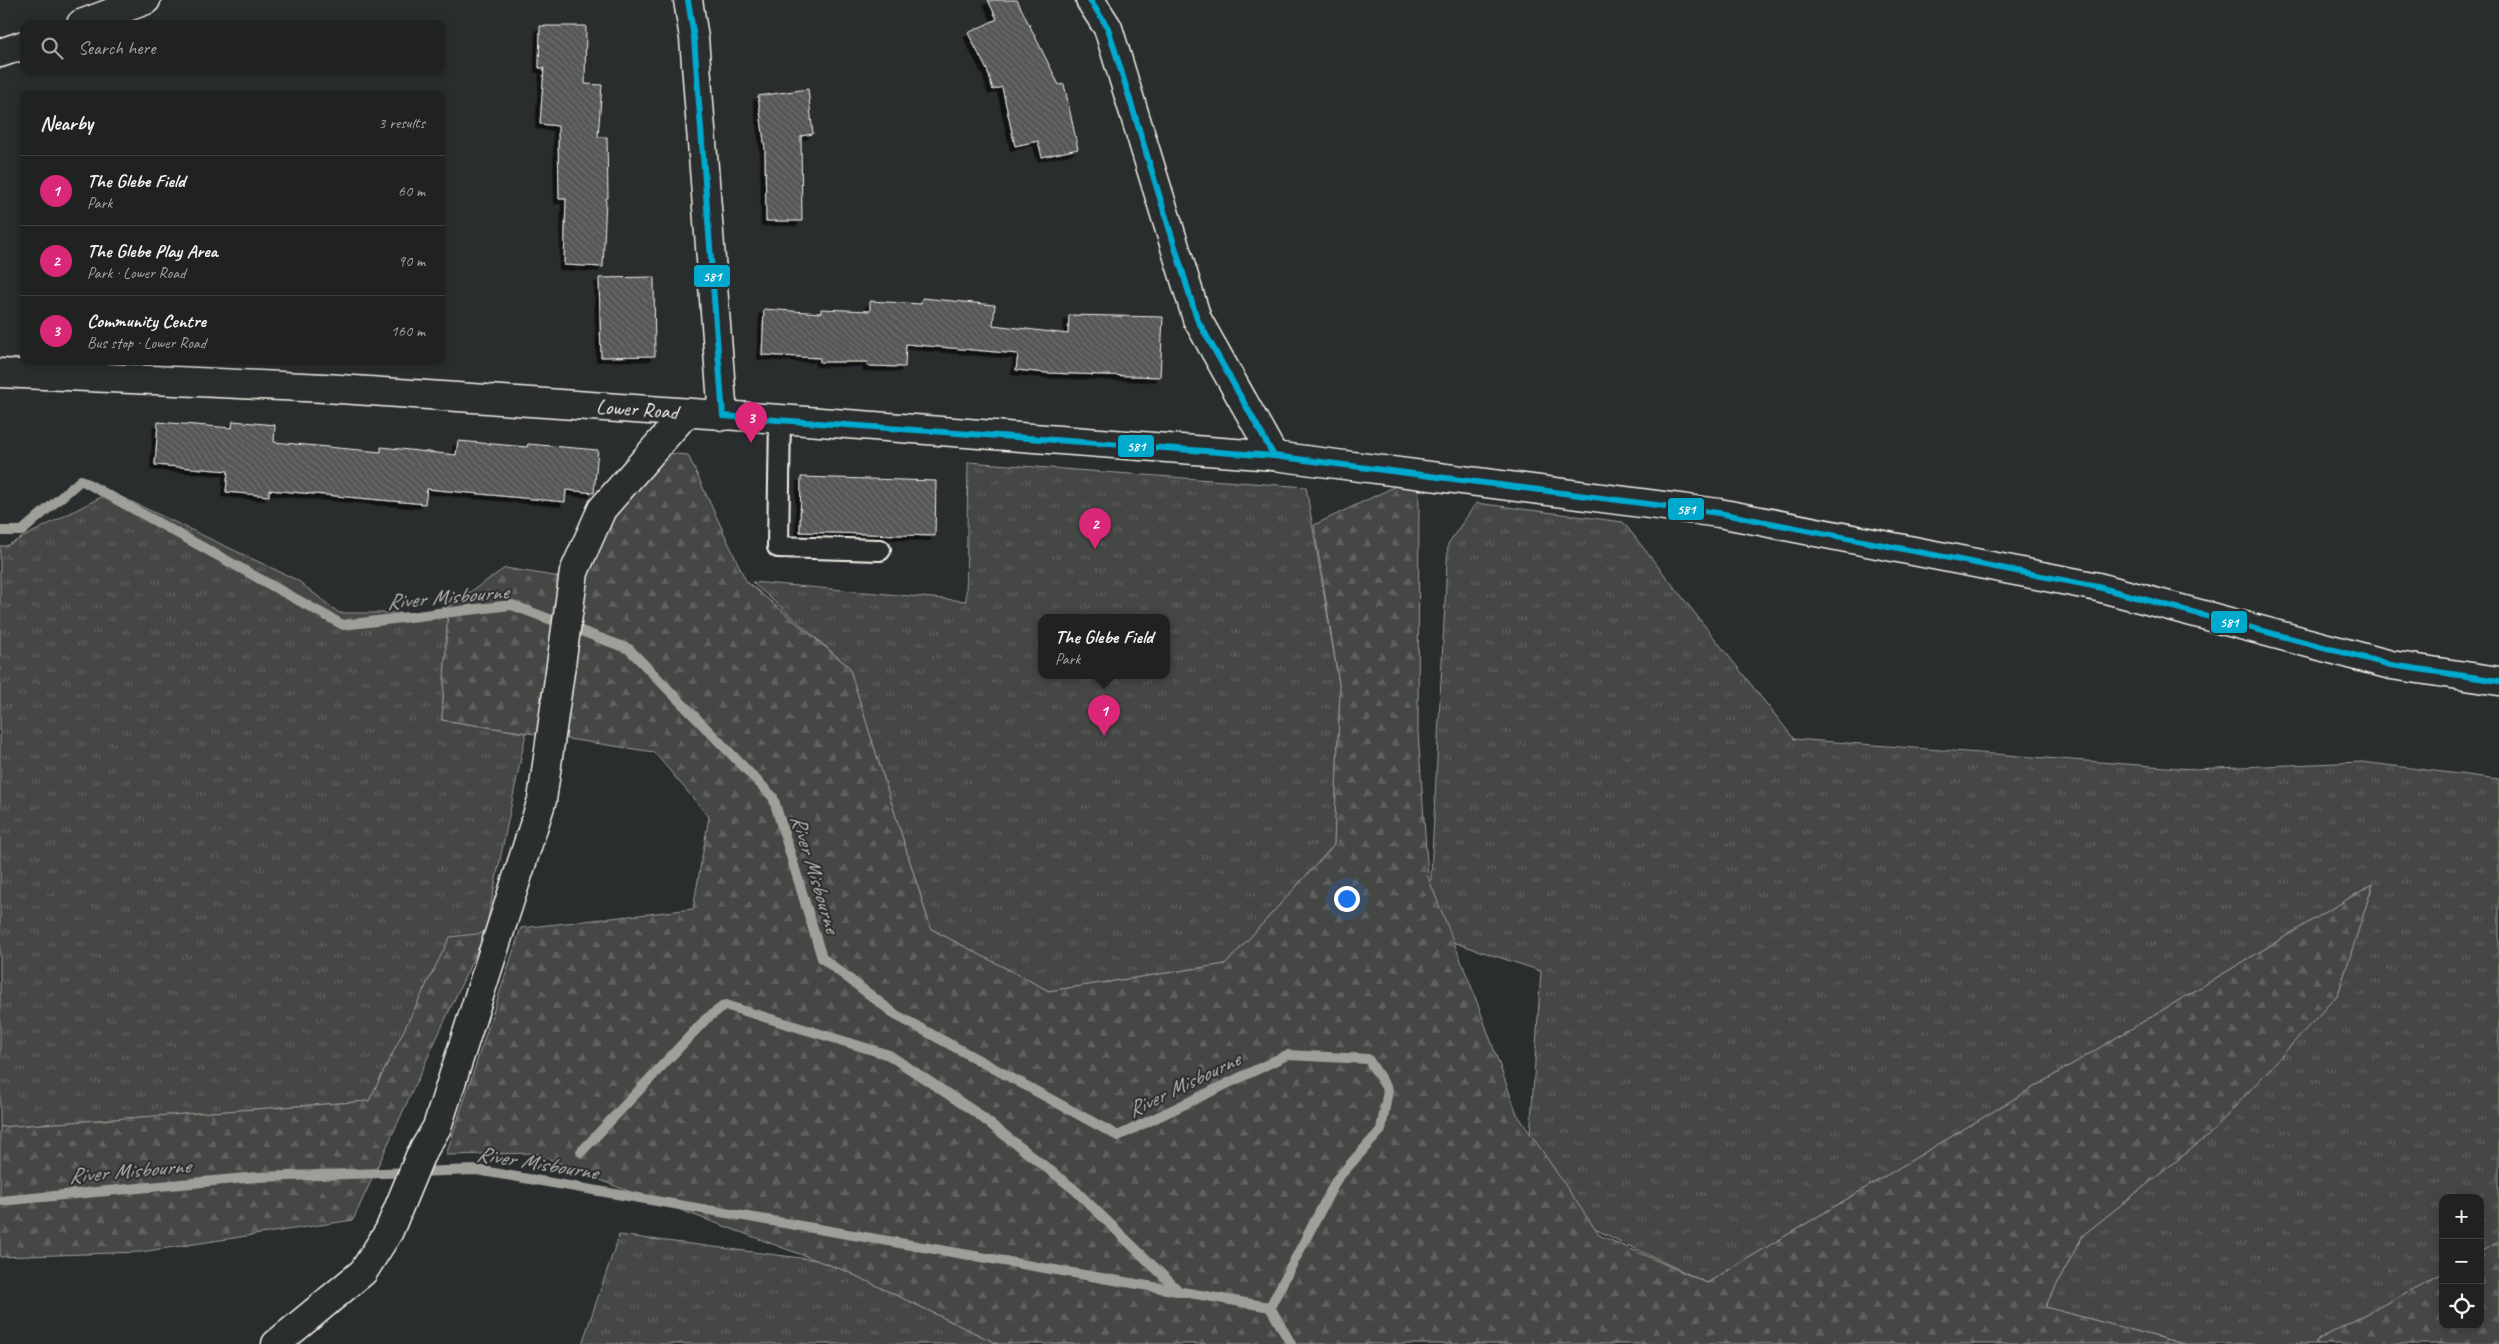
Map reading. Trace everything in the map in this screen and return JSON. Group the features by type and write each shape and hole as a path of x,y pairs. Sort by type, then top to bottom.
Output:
{"street":[{"path":"92,20 146,0"},
{"path":"688,0 694,38 723,416"},
{"path":"1090,0 1108,28 1198,319 1274,456"},
{"path":"0,53 20,46"},
{"name":"Lower Road","path":"0,373 325,388 780,419 1274,456 1719,513 2098,587 2391,665 2499,681"},
{"path":"276,1344 364,1272 390,1231 420,1156 437,1127 542,800 574,572 602,509 686,413"}],"lane":[{"path":"780,419 778,547 880,550"}],"green space":[{"path":"653,452 688,455 746,581 849,667 931,929 1049,991 1226,964 1334,845 1340,690 1314,525 1419,475 1418,732 1428,877 1473,991 1517,1114 1599,1235 1707,1283 2373,884 2338,994 2209,1135 2083,1235 2045,1307 2184,1344 998,1344 846,1271 615,1186 535,1153 446,1155 521,928 693,909 709,817 654,752 442,720 448,607 505,568 572,579"},
{"path":"968,462 1306,487 1340,690 1334,845 1226,964 1049,991 931,929 849,667 752,582 966,601"},
{"path":"111,492 297,580 339,613 407,613 448,607 442,720 526,733 485,933 450,938 369,1101 0,1127 0,546 6,546"},
{"path":"1476,503 1623,522 1794,739 2192,769 2362,762 2499,779 2499,1242 2484,1250 2484,1194 2439,1194 2439,1275 2316,1341 2316,1344 2184,1344 2045,1307 2083,1235 2209,1135 2338,994 2373,884 1707,1283 1526,1196 1541,971 1428,934 1448,544"},
{"path":"485,933 353,1220 141,1252 0,1257 0,1127 369,1101 450,937"},
{"path":"619,1235 816,1260 846,1271 998,1344 582,1344"},
{"path":"2499,1242 2499,1344 2316,1344 2316,1341 2439,1275 2439,1329 2484,1329 2484,1250"}],"building":[{"path":"988,0 1017,0 1059,85 1064,84 1078,149 1042,157 1038,141 1015,146 1002,87 993,90 988,72 968,33 997,19"},
{"path":"540,26 586,26 585,84 602,85 598,137 607,137 608,198 606,198 603,267 564,265 566,199 559,199 558,126 540,124 544,68 539,68"},
{"path":"808,89 813,134 801,136 802,221 766,221 765,149 758,96"},
{"path":"654,277 655,356 601,357 599,278"},
{"path":"922,298 995,305 993,325 1068,334 1069,315 1163,317 1160,377 1016,370 1018,354 906,344 905,367 867,366 868,362 820,362 820,358 762,355 764,309 821,313 821,309 870,311 870,301 921,304"},
{"path":"233,421 275,425 274,442 381,452 381,447 456,455 458,441 527,447 528,444 598,450 594,493 566,490 565,502 427,489 425,504 269,490 269,496 226,492 228,471 155,465 158,422 232,428"},
{"path":"801,477 936,481 935,536 800,532"}],"waterway":[{"name":"River Misbourne","path":"0,531 22,531 81,480 343,625 512,605 629,649 773,797 822,958 896,1015 1118,1136 1287,1055 1368,1059 1388,1090 1381,1130 1337,1179 1270,1307"},
{"path":"581,1152 706,1019 725,1005 889,1055 975,1112 1074,1189 1180,1292"},
{"name":"River Misbourne","path":"0,1201 256,1177 477,1170 1270,1307 1291,1344"}],"transit line":[{"name":"581","path":"688,0 694,38 723,416 1274,456 1719,513 2098,587 2391,665 2499,681"},
{"name":"581","path":"1090,0 1108,28 1197,319 1274,456"}],"place":[{"name":"Community Centre","path":"751,443"},
{"name":"The Glebe Play Area","path":"1095,549"},
{"name":"The Glebe Field","path":"1104,736"}]}
